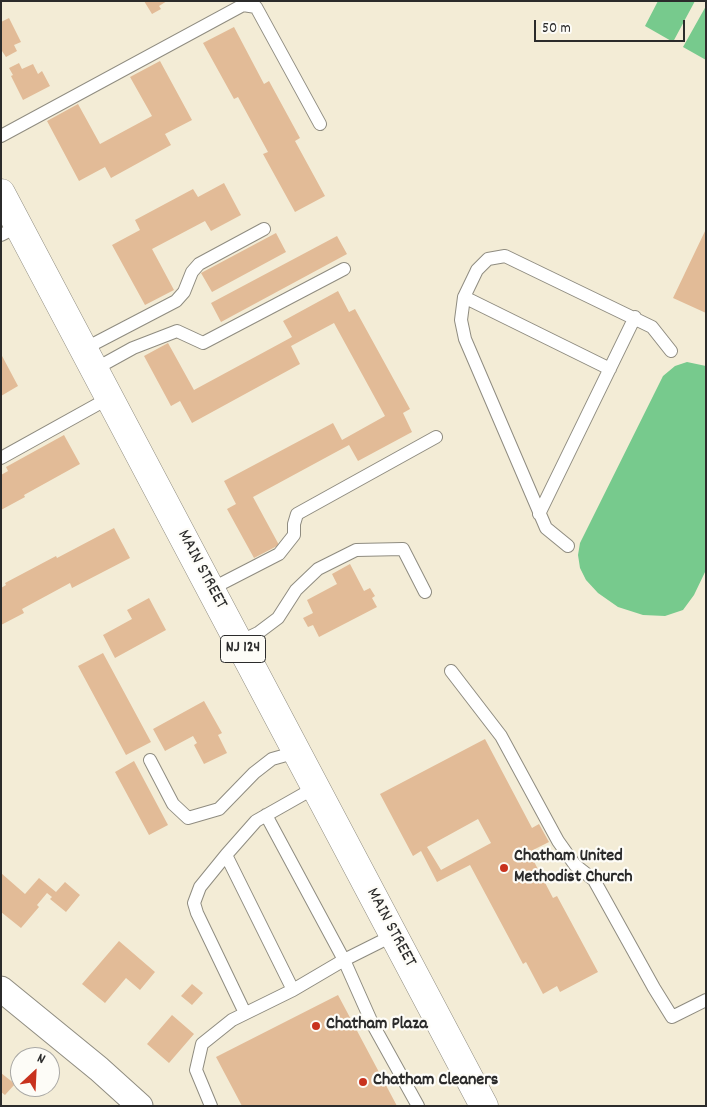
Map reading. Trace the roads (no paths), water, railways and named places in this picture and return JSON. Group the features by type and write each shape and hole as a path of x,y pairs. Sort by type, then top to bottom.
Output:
{"main road":[{"name":"MAIN STREET","path":"1,193 10,231 89,359 484,1106"}],"street":[{"path":"1,989 99,1069 140,1106"}],"lane":[{"path":"1,136 243,6 256,7 320,124"},
{"path":"89,359 176,301 184,292 192,272 198,264 264,229"},
{"path":"568,546 546,528 539,514 465,339 460,320 464,297 478,270 488,259 505,256 635,317 652,327 671,351"},
{"path":"89,359 133,348 177,331 202,343 344,269"},
{"path":"464,297 610,368"},
{"path":"539,514 635,317"},
{"path":"1,458 109,398"},
{"path":"211,589 279,554 294,535 294,524 297,514 436,437"},
{"path":"239,642 258,633 278,618 296,590 318,569 356,550 403,549 425,592"},
{"path":"451,671 501,736 558,841 574,864 594,880 672,1017 706,1000"},
{"path":"150,760 172,804 188,818 219,809 254,772 272,759 297,752"},
{"path":"245,1013 194,903 200,887 256,821 316,787"},
{"path":"266,815 344,960 372,1023 418,1106"},
{"path":"226,855 293,990"},
{"path":"211,1106 196,1070 202,1044 232,1020 293,990 344,960 394,935"}],"place":[{"name":"Chatham United Methodist Church","path":"504,868"},
{"name":"Chatham Plaza","path":"316,1026"},
{"name":"Chatham Cleaners","path":"363,1082"}]}
